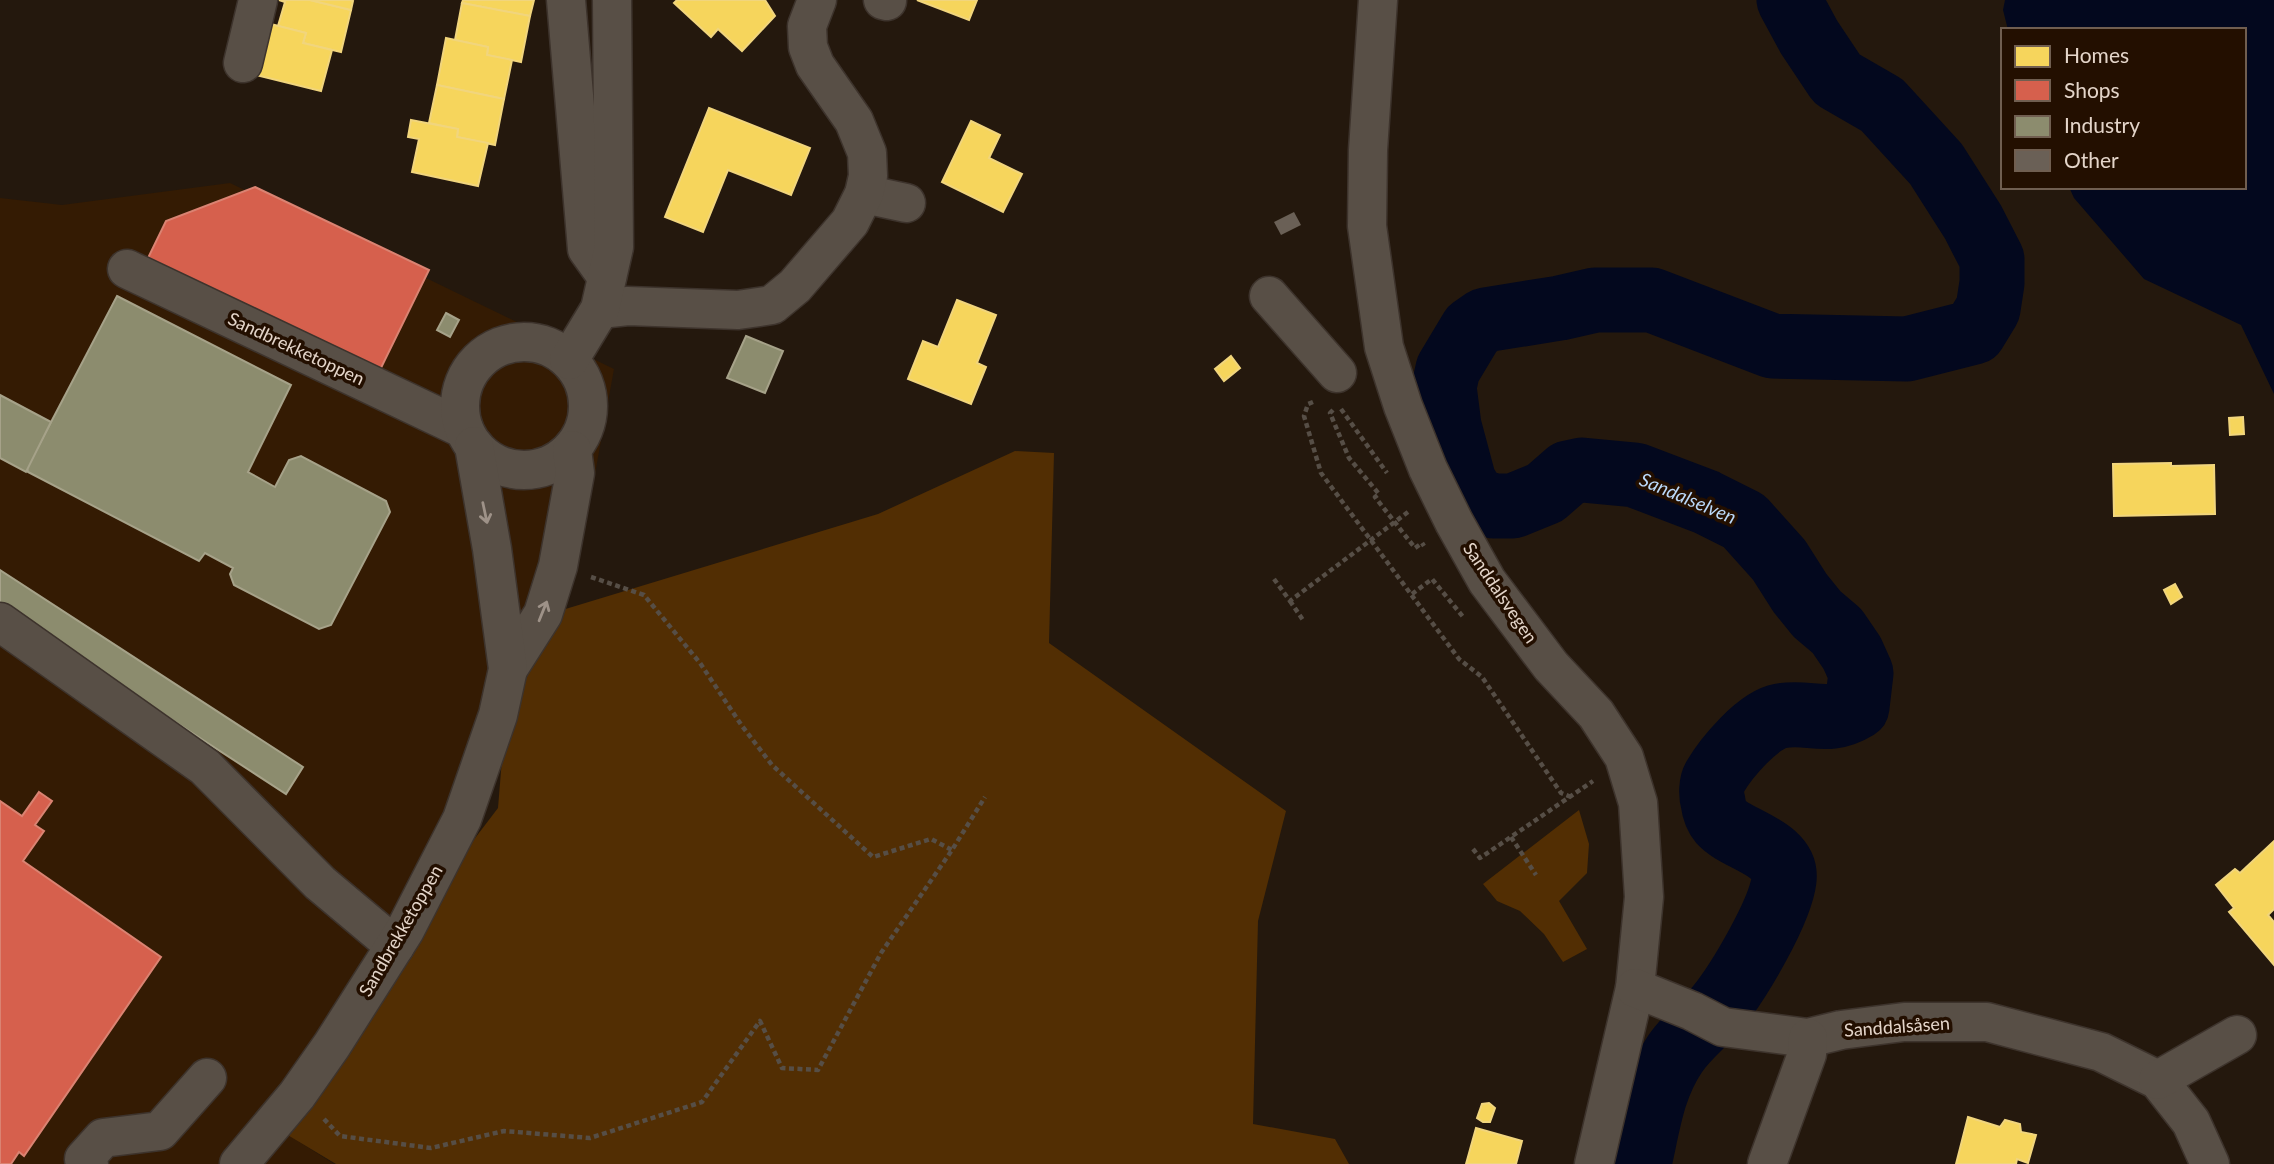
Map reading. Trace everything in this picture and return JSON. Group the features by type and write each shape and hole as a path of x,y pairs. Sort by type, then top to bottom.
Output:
{"street":[{"path":"243,63 258,0"},
{"path":"566,0 587,249 603,293 628,306 738,310 772,305 795,286 850,222 864,194 868,176 864,142 854,121 815,65 808,47 807,26 817,0"},
{"path":"569,360 603,293 614,247 612,0"},
{"name":"Sanddalsvegen","path":"1378,0 1368,150 1367,226 1384,347 1403,406 1428,469 1487,580 1551,666 1596,714 1625,757 1639,803 1644,897 1635,988 1594,1164"},
{"path":"864,194 906,203"},
{"name":"Sandbrekketoppen","path":"127,269 469,437 487,458 503,467 522,470 540,468 558,461 572,450 585,428 589,404 583,380 569,360 549,346 524,342 500,346 480,360 465,380 460,405 469,437 492,549 508,669 498,715 463,819 395,946 304,1085 239,1164"},
{"path":"1269,296 1328,386"},
{"name":"Sandbrekketoppen","path":"508,669 543,614 558,566 575,472 572,450"},
{"path":"0,622 205,767 320,883 395,946"},
{"name":"Sanddalsåsen","path":"1635,988 1708,1019 1808,1038 1841,1030 1905,1023 1987,1021 2101,1052 2158,1080 2191,1122 2210,1164"},
{"path":"2158,1080 2237,1035"},
{"path":"1767,1164 1807,1054 1808,1038"},
{"path":"89,1164 84,1159 103,1139 160,1131 207,1078"}],"path":[{"path":"1328,386 1308,404 1304,416 1321,472 1459,659 1482,677 1560,793 1571,797"},
{"path":"1391,478 1338,404 1330,413 1349,458 1379,494 1375,497 1415,548 1422,543 1428,552"},
{"path":"1290,601 1413,509"},
{"path":"581,574 644,595 700,663 772,765 873,856 930,839 952,850"},
{"path":"1274,579 1303,620"},
{"path":"1412,594 1432,579 1464,618 1469,613"},
{"path":"1473,849 1480,858 1597,778"},
{"path":"314,1110 340,1136 431,1147 503,1131 590,1138 702,1102 760,1021 782,1068 818,1070 881,953 985,797"},
{"path":"1511,837 1536,875"}],"shaded area":[{"path":"230,183 614,369 585,529 406,975 298,1141 334,1164 0,1164 0,198 62,205"},
{"path":"1015,451 1054,453 1049,643 1286,811 1258,921 1253,1124 1335,1139 1349,1164 336,1164 261,1119 498,808 506,710 549,614 878,514"},
{"path":"1579,810 1589,844 1587,873 1559,901 1587,949 1563,962 1544,934 1520,911 1497,901 1483,884"}],"water":[{"path":"2005,0 2274,0 2274,394 2241,325 2144,279 2074,198 2070,189 2246,189 2246,28 2008,28 2003,10"}],"building: Homes":[{"path":"279,0 310,0 351,10 341,52 303,43 306,33 278,26 285,2"},
{"path":"310,0 350,0 353,1 351,10"},
{"path":"463,0 534,0 530,16 462,3"},
{"path":"677,0 765,0 775,16 742,51 718,29 711,37 674,3"},
{"path":"917,0 977,0 969,20"},
{"path":"462,3 530,16 521,62 487,55 488,47 455,40"},
{"path":"263,22 306,33 303,43 332,50 321,91 256,75"},
{"path":"446,38 488,47 487,55 512,60 504,99 437,85"},
{"path":"437,85 504,99 495,145 457,137 458,129 429,123"},
{"path":"709,108 810,148 791,195 728,170 703,232 665,217"},
{"path":"411,120 458,129 457,137 488,143 478,186 412,172 419,139 408,137"},
{"path":"971,121 1000,135 989,158 1022,174 1003,212 942,182"},
{"path":"957,300 996,315 977,363 986,367 971,404 908,379 923,341 938,347"},
{"path":"1231,356 1240,368 1224,381 1215,369"},
{"path":"2243,417 2244,434 2230,435 2229,418"},
{"path":"2171,463 2171,466 2214,465 2215,514 2114,516 2113,464"},
{"path":"2175,584 2182,597 2171,604 2164,590"},
{"path":"2274,841 2274,909 2268,915 2274,922 2274,965 2229,912 2234,908 2216,885 2235,869 2240,873"},
{"path":"1489,1103 1495,1108 1490,1122 1483,1122 1477,1118 1482,1104"},
{"path":"1968,1117 2000,1127 2005,1120 2020,1124 2021,1132 2036,1135 2028,1163 2017,1159 2016,1164 1956,1164"},
{"path":"1476,1128 1522,1141 1516,1164 1466,1164"}],"building: Shops":[{"path":"255,187 429,270 380,370 148,258 166,221"},
{"path":"39,792 52,801 35,825 44,831 23,861 161,957 24,1156 19,1152 11,1164 0,1164 0,801 22,816"}],"building: Industry":[{"path":"117,296 291,385 248,472 275,487 289,460 301,456 386,501 390,512 331,625 319,629 234,585 230,574 233,568 205,553 199,561 28,472 27,468"},
{"path":"446,313 459,320 450,337 437,330"},
{"path":"746,336 783,351 765,393 727,378"},
{"path":"0,395 51,422 26,472 0,458"},
{"path":"0,570 303,767 286,794 0,608"}],"building: Other":[{"path":"1294,212 1301,225 1281,235 1274,222"}],"waterway":[{"name":"Sandalselven","path":"1639,1164 1652,1107 1667,1067 1680,1047 1718,1007 1737,981 1775,910 1784,880 1783,869 1770,852 1719,820 1712,796 1714,780 1743,741 1771,719 1791,715 1836,716 1857,707 1861,673 1852,653 1837,631 1817,614 1779,560 1744,521 1706,502 1635,475 1582,470 1568,473 1545,493 1513,506 1494,506 1475,500 1464,482 1449,426 1444,387 1448,369 1472,329 1485,320 1595,300 1652,300 1772,346 1907,349 1974,332 1988,309 1992,259 1973,222 1936,164 1882,105 1837,79 1809,37 1789,0"}]}
